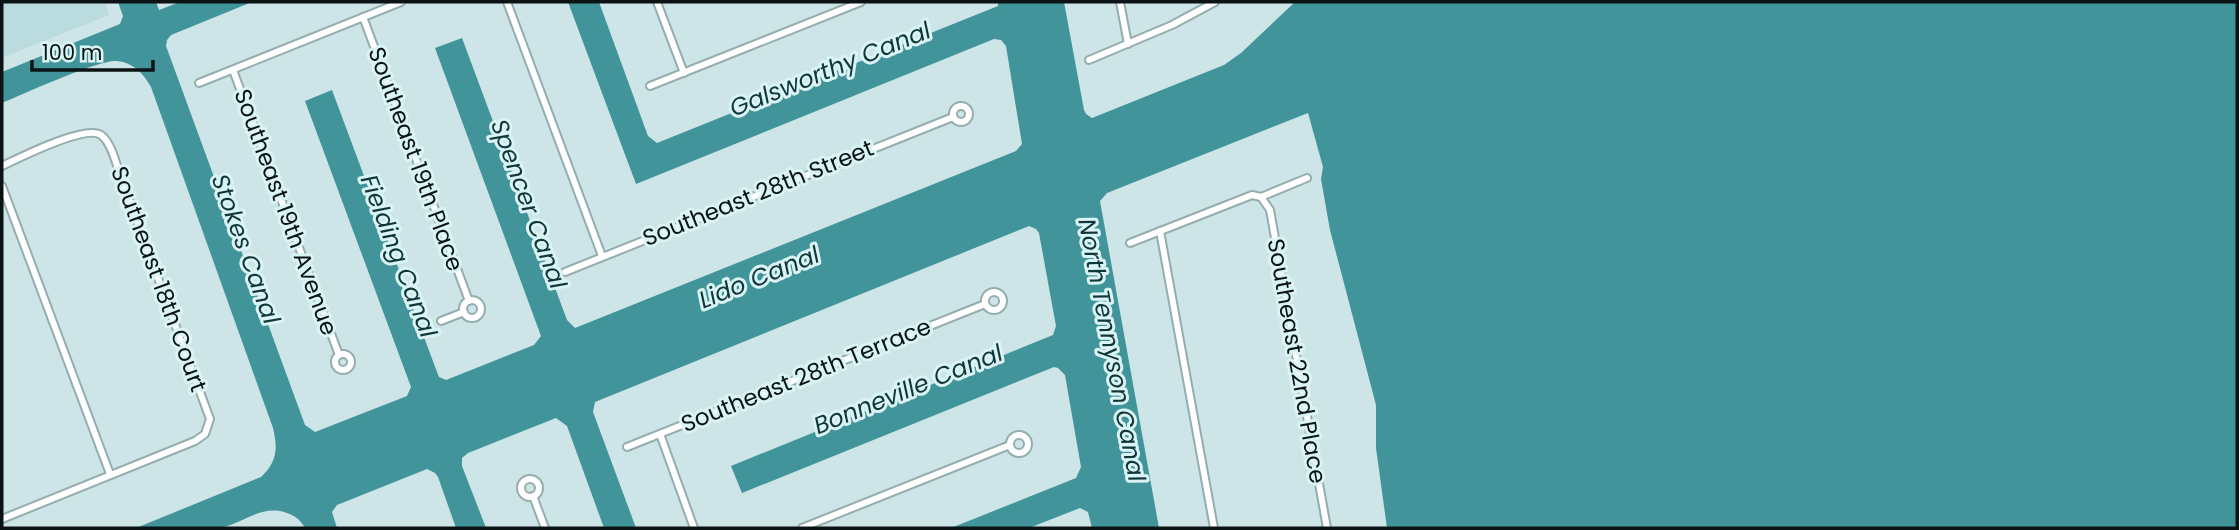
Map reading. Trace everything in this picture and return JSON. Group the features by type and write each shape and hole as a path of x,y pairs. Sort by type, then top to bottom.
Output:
{"street":[{"path":"199,83 401,2"},
{"path":"507,2 602,256"},
{"path":"657,2 684,73"},
{"path":"650,86 861,2"},
{"path":"1120,2 1128,44"},
{"path":"1089,60 1189,17 1215,2"},
{"name":"Southeast 19th Place","path":"363,17 469,301"},
{"name":"Southeast 19th Avenue","path":"233,70 339,355"},
{"name":"Southeast 28th Street","path":"565,272 953,117"},
{"name":"Southeast 18th Court","path":"2,166 71,137 93,132 102,135 109,145 208,410 210,419 205,434 195,441 110,474"},
{"path":"1130,243 1252,195 1261,197 1307,178"},
{"path":"2,186 110,474 3,516"},
{"name":"Southeast 22nd Place","path":"1261,197 1270,210 1327,528"},
{"path":"1160,231 1214,528"},
{"name":"Southeast 19th Place","path":"469,301 477,302 481,307 480,313 473,318 464,312 463,307 469,301"},
{"name":"Southeast 28th Terrace","path":"627,447 985,304"},
{"path":"441,321 464,312"},
{"path":"660,434 694,528"},
{"path":"802,528 1010,446"},
{"path":"533,496 545,528"}],"shaded area":[{"path":"2,2 105,2 109,15 2,58"}],"water":[{"path":"118,2 156,2 159,10 180,2 252,2 171,35 166,46 305,425 315,432 407,396 411,387 305,101 332,90 439,377 446,380 534,345 541,336 435,48 462,38 567,320 575,328 1016,151 1022,144 1006,46 1001,40 994,39 636,184 568,2 599,2 648,136 657,143 998,6 998,2 1064,2 1084,110 1092,118 1224,65 1241,53 1295,2 2237,2 2237,528 1387,528 1376,448 1376,405 1330,230 1321,179 1323,167 1308,113 1107,193 1100,201 1159,528 1092,528 1088,512 1080,508 1029,528 951,528 1076,478 1081,467 1065,375 1054,367 742,493 731,466 1053,335 1056,326 1039,233 1029,226 595,402 593,412 636,528 604,528 567,426 556,418 468,453 462,458 462,466 486,528 456,528 438,477 427,469 337,505 332,512 337,528 305,528 294,516 284,512 266,511 217,528 136,528 261,477 275,455 275,442 273,428 151,87 145,77 128,64 107,62 78,71 2,103 2,72 120,24 123,16"}],"water label":[{"name":"Galsworthy Canal","path":"830,69"},
{"name":"Spencer Canal","path":"529,204"},
{"name":"Stokes Canal","path":"246,249"},
{"name":"Fielding Canal","path":"399,256"},
{"name":"Lido Canal","path":"759,277"},
{"name":"North Tennyson Canal","path":"1112,350"},
{"name":"Bonneville Canal","path":"908,389"}]}
